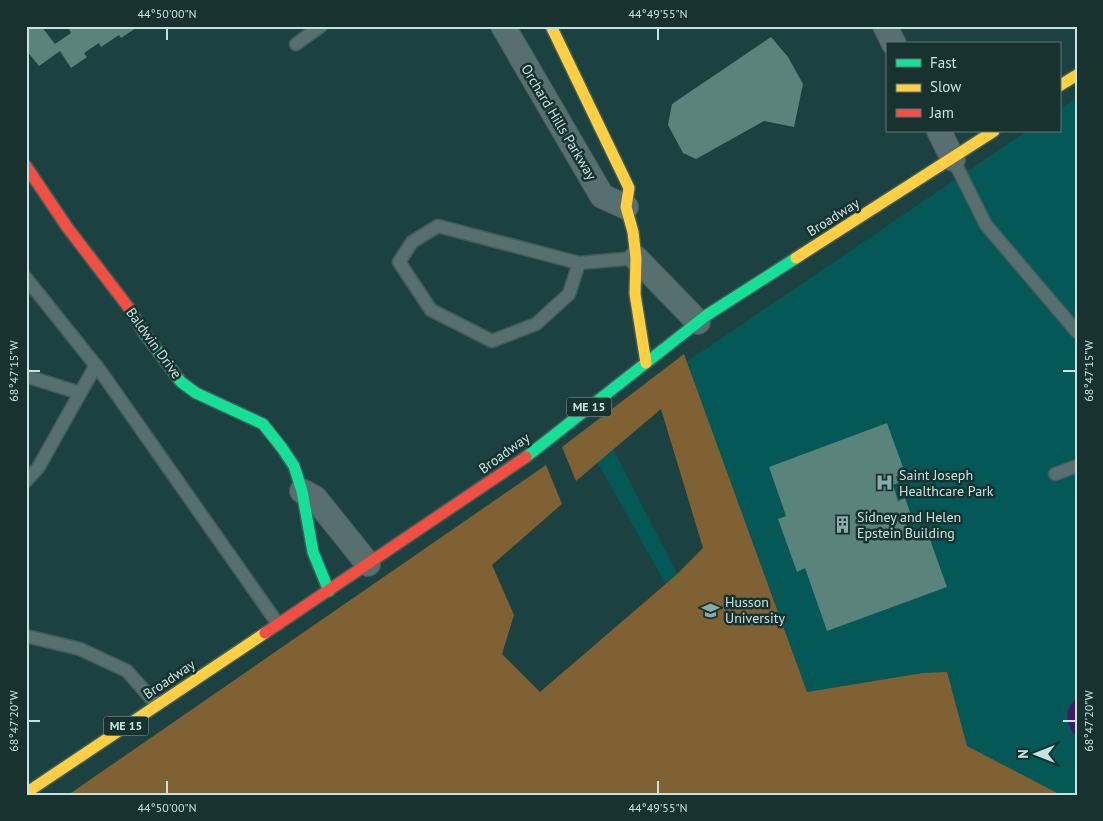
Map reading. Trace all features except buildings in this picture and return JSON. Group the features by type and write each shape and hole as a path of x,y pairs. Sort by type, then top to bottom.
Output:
{"main road":[{"name":"Orchard Hills Parkway","path":"550,26 628,188 626,207 633,232 636,258 635,294 646,363"},
{"path":"1060,85 1077,74"},
{"name":"Broadway","path":"26,793 513,467 698,322 993,132"},
{"name":"Baldwin Drive","path":"26,166 67,227 129,308 142,330 181,382 196,393 263,424 294,466 302,491 313,552 329,591"}],"street":[{"name":"Orchard Hills Parkway","path":"503,26 602,196 626,207"},
{"path":"885,26 893,42"},
{"path":"940,132 953,159"},
{"path":"636,258 698,322"},
{"path":"302,491 315,498 368,564"}],"lane":[{"path":"296,44 321,26"},
{"path":"953,159 986,225 1077,332"},
{"path":"579,264 570,294 536,324 492,341 431,310 399,262 412,242 438,226 579,264 636,258"},
{"path":"27,279 96,365 278,624"},
{"path":"26,481 38,468 96,365"},
{"path":"26,376 80,393"},
{"path":"1055,474 1077,466"},
{"path":"26,636 80,648 127,671 157,705"}],"shaded area":[{"name":"Saint Joseph Healthcare Park","path":"1077,98 1077,795 527,795 682,613 581,433 598,420 694,606 732,581 654,384 1026,132 1060,132 1060,109"},
{"path":"684,354 807,692 923,673 947,672 967,746 1061,795 68,795 546,465 562,504 492,565 514,615 502,654 540,692 675,576 703,548 661,409 576,481 562,447"},
{"path":"1077,699 1077,738 1069,723 1068,713 1072,703"}],"traffic: fast":[{"path":"526,457 707,315 796,258"},
{"path":"144,333 181,382 196,393 263,424 282,448 294,466 302,491 313,552 329,591"}],"traffic: slow":[{"path":"551,26 629,188 626,207 633,232 636,258 635,294 646,363"},
{"path":"1060,85 1077,75"},
{"path":"796,258 992,132"},
{"path":"26,793 265,633"}],"traffic: jam":[{"path":"26,166 67,227 129,308 144,333"},
{"path":"265,633 526,457"}],"place":[{"name":"Saint Joseph Healthcare Park","path":"885,483"},
{"name":"Sidney and Helen Epstein Building","path":"843,525"},
{"name":"Husson University","path":"711,610"}]}
